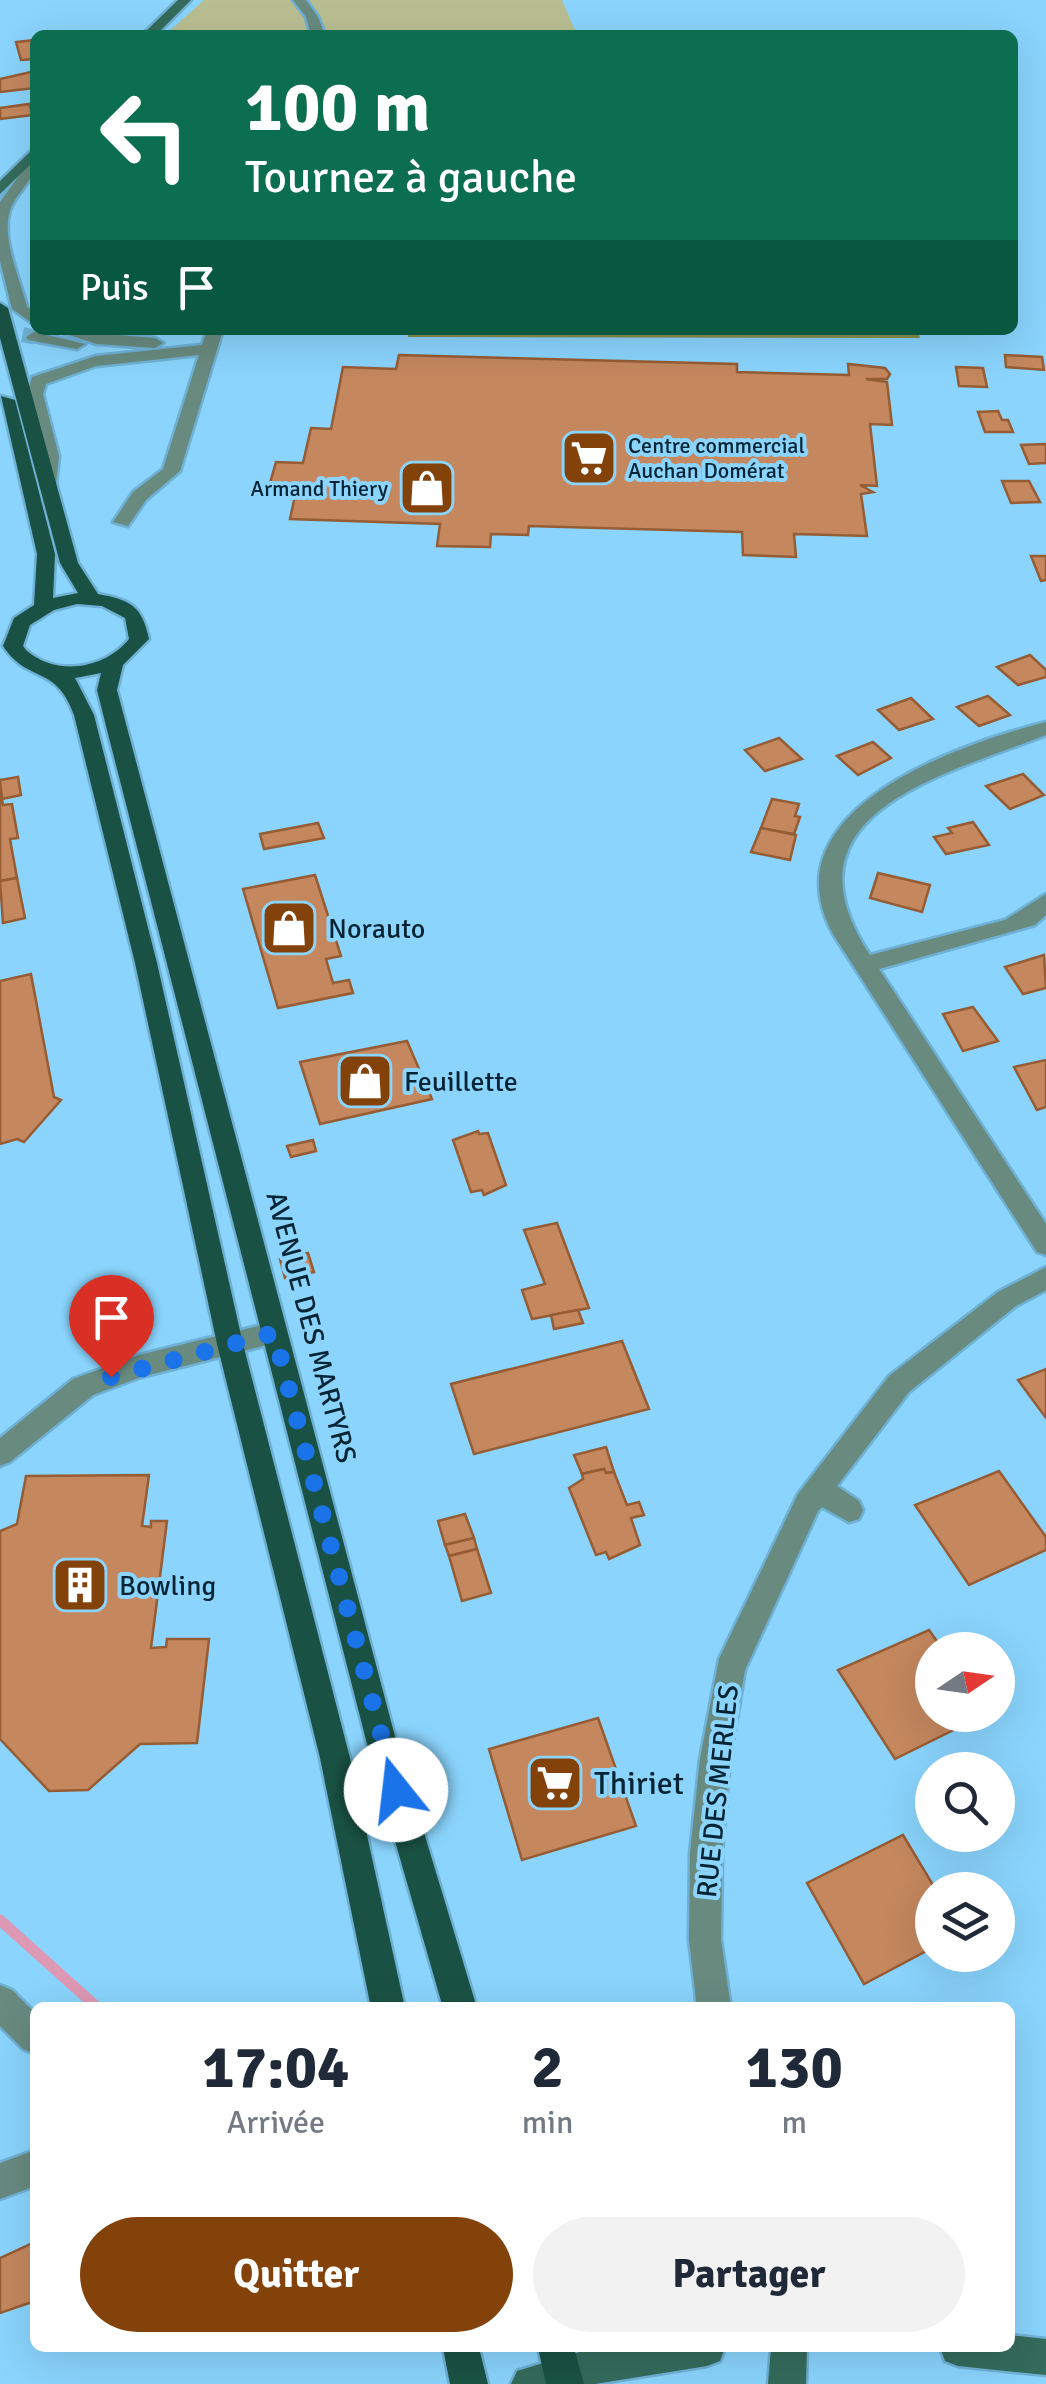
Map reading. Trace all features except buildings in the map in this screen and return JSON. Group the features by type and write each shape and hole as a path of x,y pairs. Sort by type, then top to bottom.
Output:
{"main road":[{"path":"154,30 185,0"},
{"path":"0,190 30,157"},
{"path":"0,308 69,563 91,598"},
{"path":"0,371 46,554 42,607"},
{"path":"91,598 124,606 140,626 133,648 114,663 76,674 56,673 31,666 13,646 21,622 42,607 91,598"},
{"name":"AVENUE DES MARTYRS","path":"114,663 107,690 382,1740 458,2002"},
{"path":"56,673 70,683 84,715 146,963 230,1344 335,1758 387,2002"},
{"path":"462,2352 469,2384"},
{"path":"553,2372 675,2352"},
{"path":"788,2384 789,2352"},
{"path":"997,2352 1046,2357"}],"street":[{"path":"299,0 316,30"},
{"path":"30,170 4,207 0,228 20,309 30,323"},
{"path":"58,335 103,346 211,340"},
{"path":"91,335 142,344"},
{"path":"48,484 50,456 34,394 38,382 53,372 211,340"},
{"path":"122,522 139,496 171,471 211,340"},
{"path":"1046,728 884,796 857,815 831,862 830,893 841,929 1046,1245"},
{"path":"864,965 1027,920 1046,902"},
{"name":"RUE DES MERLES","path":"713,2002 705,1940 706,1853 714,1759 730,1669 818,1488 899,1384 1008,1299 1046,1277"},
{"path":"0,1454 83,1387 139,1366 274,1333"},
{"path":"818,1488 849,1510"},
{"path":"0,2002 30,2032"},
{"path":"0,2181 30,2170"}],"green space":[{"path":"204,0 562,0 575,30 171,30"},
{"path":"919,335 920,338 408,337"}],"waterway":[{"path":"0,1920 91,2002"}],"tunnel":[{"path":"0,330 34,337"}],"place":[{"name":"Centre commercial Auchan Domérat","path":"589,458"},
{"name":"Armand Thiery","path":"427,488"},
{"name":"Norauto","path":"289,928"},
{"name":"Feuillette","path":"365,1081"},
{"name":"Bowling","path":"80,1585"},
{"name":"Thiriet","path":"555,1783"}],"route":[{"path":"111,1377 139,1366 274,1333 396,1790"}]}
